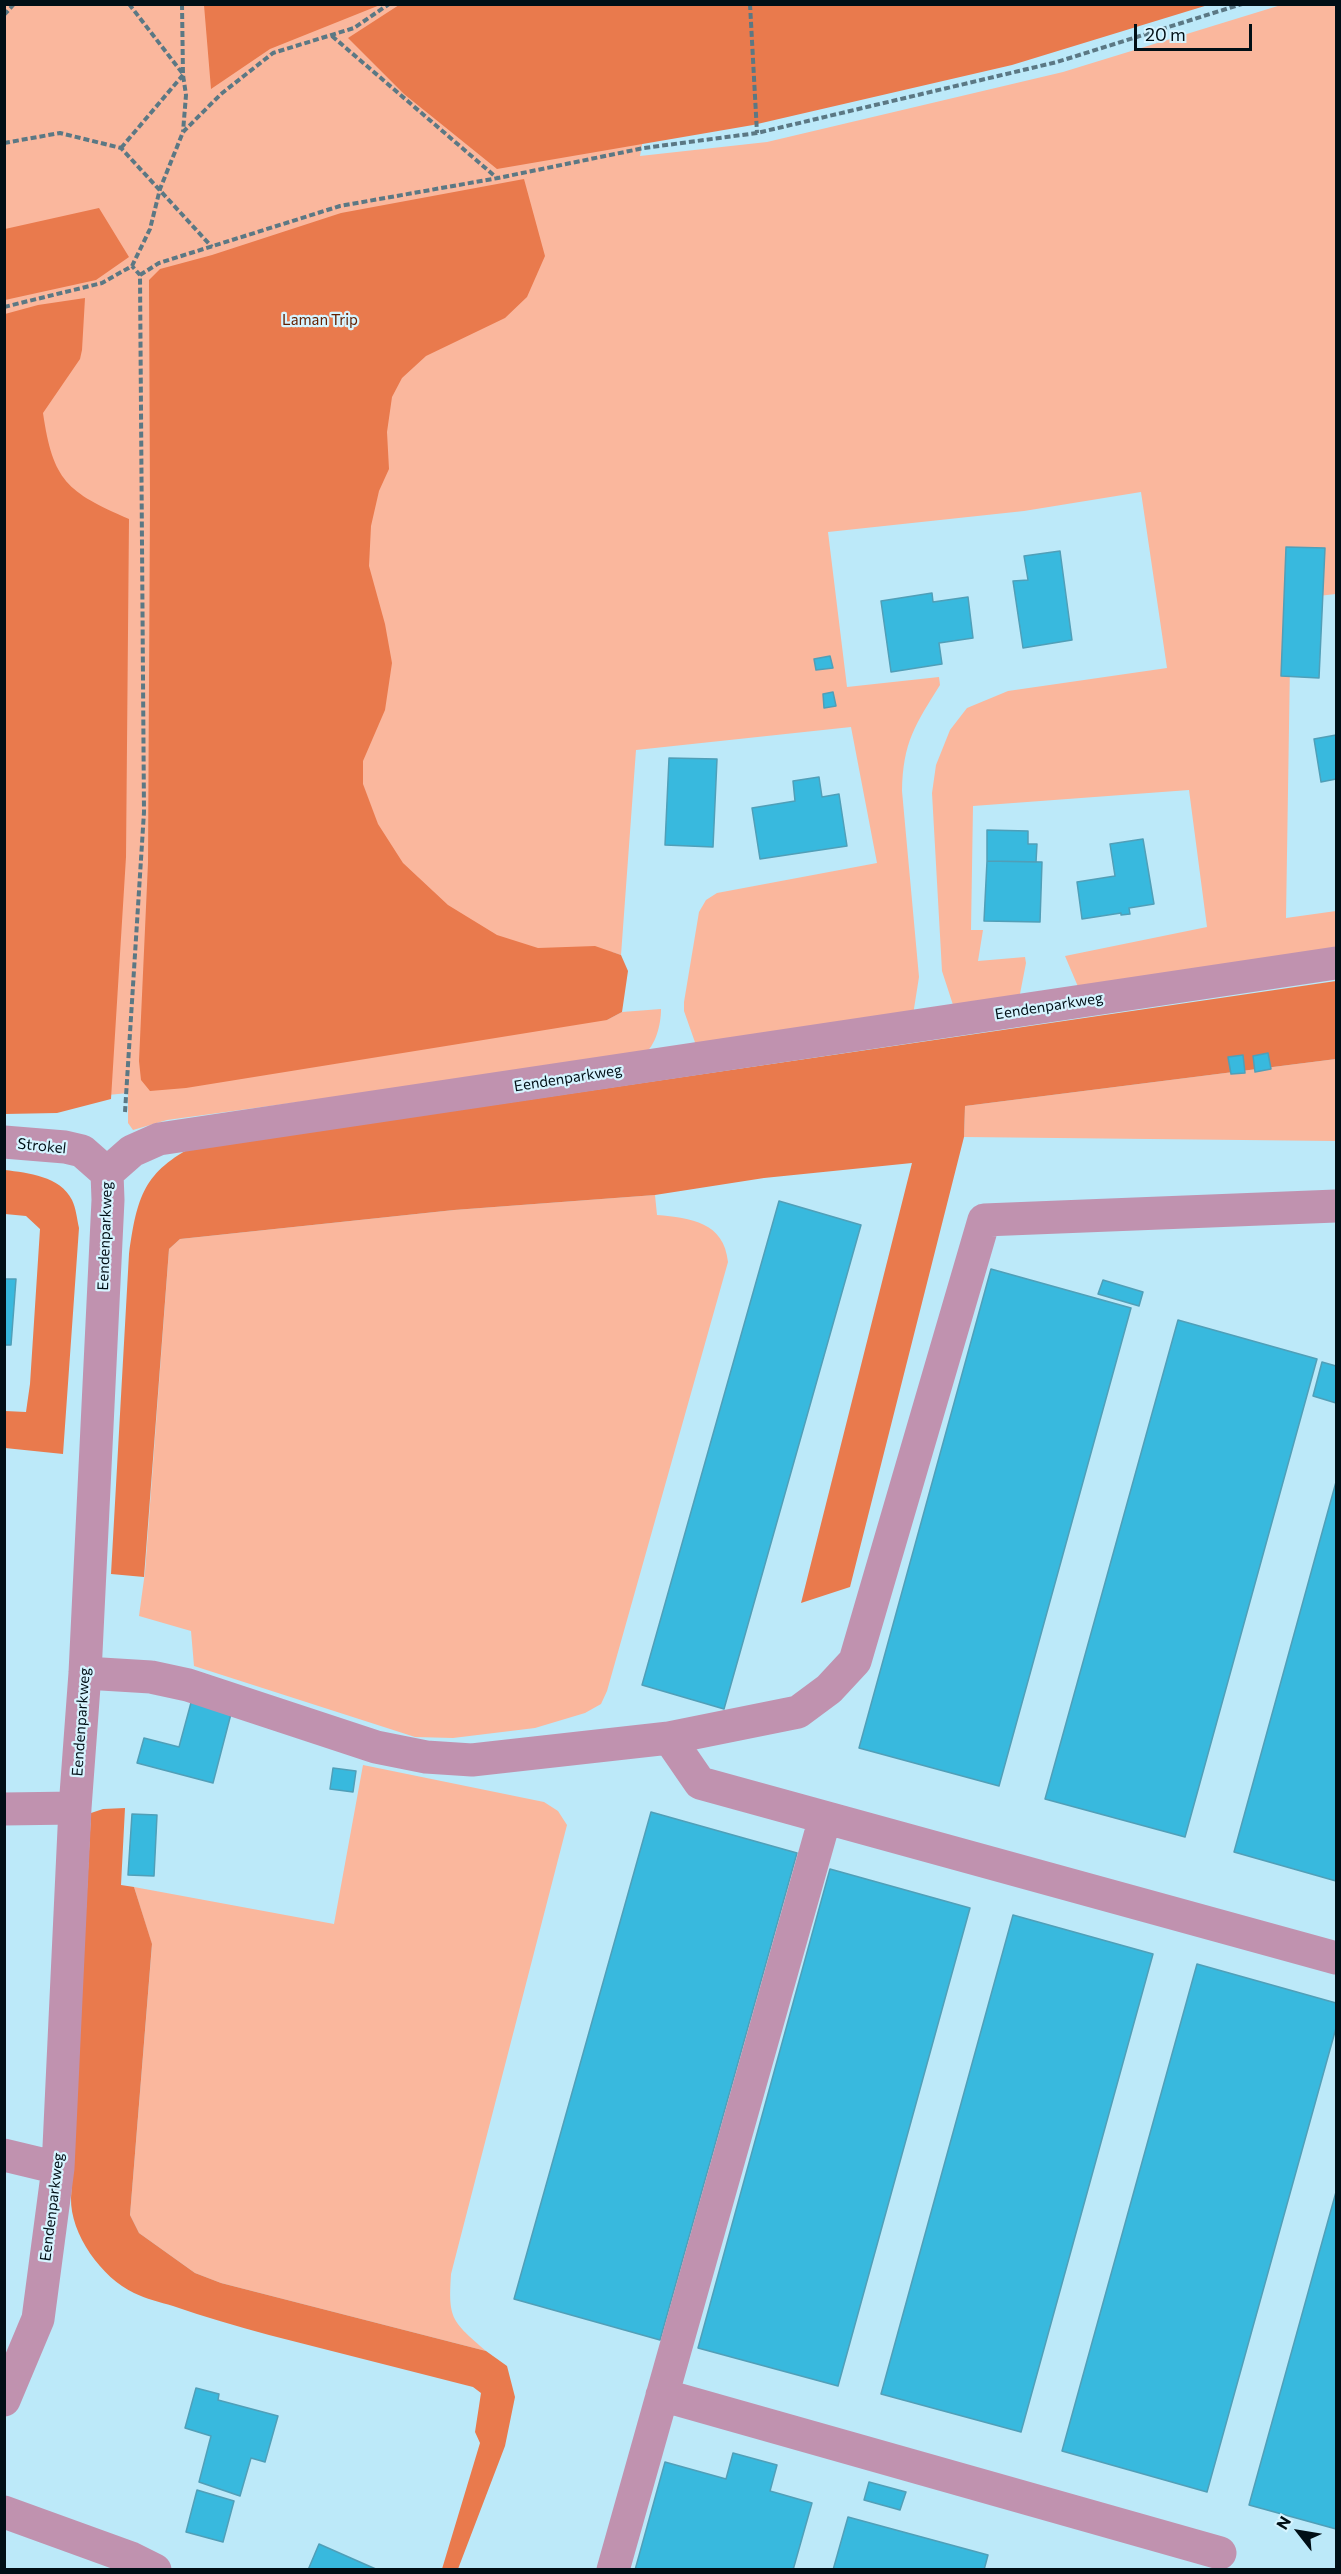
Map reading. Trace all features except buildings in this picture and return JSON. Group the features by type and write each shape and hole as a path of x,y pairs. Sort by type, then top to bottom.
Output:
{"street":[{"name":"Eendenparkweg","path":"4,2400 39,2319 58,2168 75,1808 85,1673 108,1200 107,1173 132,1150 159,1139 1336,963"},
{"name":"Strokel","path":"4,1142 65,1147 82,1151 107,1173"},
{"path":"85,1673 151,1677 188,1685 376,1747 426,1757 472,1760 669,1738 798,1712 829,1689 855,1661 984,1220 1336,1206"},
{"path":"669,1738 700,1783 1336,1959"},
{"path":"4,1809 75,1808"},
{"path":"613,2570 825,1818"},
{"path":"4,2155 58,2168"},
{"path":"662,2395 1220,2553"},
{"path":"4,2512 131,2558 155,2570"}],"path":[{"path":"4,15 14,4"},
{"path":"129,4 183,75"},
{"path":"4,307 102,283 132,267 150,229 160,189 183,132 186,94 183,75 182,4"},
{"path":"183,132 221,94 273,53 354,28 389,4"},
{"path":"750,4 757,133"},
{"path":"140,275 159,263 340,206 498,178 644,148 757,133 1057,62 1242,4"},
{"path":"331,35 498,178"},
{"path":"121,148 183,75"},
{"path":"4,143 60,133 121,148 212,247"},
{"path":"125,1114 144,812 140,275 132,267"}],"green space":[{"path":"204,4 380,5 270,49 211,89"},
{"name":"Laman Trip","path":"4,5 1196,5 644,134 640,156 767,142 1063,72 1281,5 1336,5 1336,594 1291,599 1286,918 1336,911 1336,952 1079,989 1065,956 1207,927 1189,790 973,806 971,930 983,930 978,961 1025,957 1026,963 1019,999 954,1008 942,971 932,793 936,765 950,730 967,708 1008,691 1167,668 1141,492 1024,511 828,532 847,687 939,677 940,685 912,735 903,774 902,791 919,977 913,1015 697,1048 684,1011 699,912 706,900 717,893 877,863 851,727 636,750 621,955 612,952 607,1020 622,1012 661,1009 657,1034 648,1051 643,1055 167,1120 133,1130 128,1123 128,1093 28,1103 5,1101"},
{"path":"399,5 1208,5 1012,65 753,125 497,169 404,94 348,38"},
{"name":"Laman Trip","path":"524,179 545,256 527,297 505,318 426,356 402,378 392,397 387,432 389,469 379,491 371,526 369,566 385,624 392,663 385,710 363,761 363,784 378,824 403,863 448,905 497,935 538,948 595,946 621,955 628,971 622,1012 607,1020 186,1088 150,1091 141,1080 139,1061 148,863 149,280 160,269 212,255 341,213"},
{"path":"99,208 129,257 96,280 5,300 5,229"},
{"path":"85,298 80,359 43,413 52,454 66,481 91,501 129,519 126,857 111,1099 57,1113 5,1114 5,314 38,305"},
{"path":"1336,981 1336,1059 965,1106 964,1137 850,1587 801,1603 912,1163 764,1178 655,1195 454,1210 180,1239 169,1249 144,1577 111,1574 129,1254 135,1217 146,1188 154,1176 165,1165 197,1145 370,1123"},
{"path":"1336,1059 1336,1141 964,1137 965,1106"},
{"path":"5,1170 43,1177 60,1186 72,1200 79,1228 63,1454 5,1448 5,1411 26,1412 30,1384 40,1229 26,1216 5,1214"},
{"path":"655,1195 657,1215 682,1218 713,1230 720,1238 728,1262 607,1691 601,1704 585,1713 535,1728 453,1738 415,1737 194,1666 191,1631 139,1616 145,1572 169,1249 180,1239 454,1210"},
{"path":"363,1765 544,1802 558,1811 567,1825 451,2274 450,2301 455,2318 459,2326 486,2351 221,2283 195,2273 139,2233 130,2215 152,1945 134,1887 334,1924"},
{"path":"125,1808 121,1885 134,1887 152,1944 130,2215 139,2233 195,2273 221,2283 486,2351 507,2366 515,2397 505,2446 458,2569 442,2569 480,2443 475,2432 481,2393 473,2387 269,2335 148,2299 122,2286 111,2277 100,2266 82,2240 72,2212 71,2198 91,1813 103,1809"}]}
